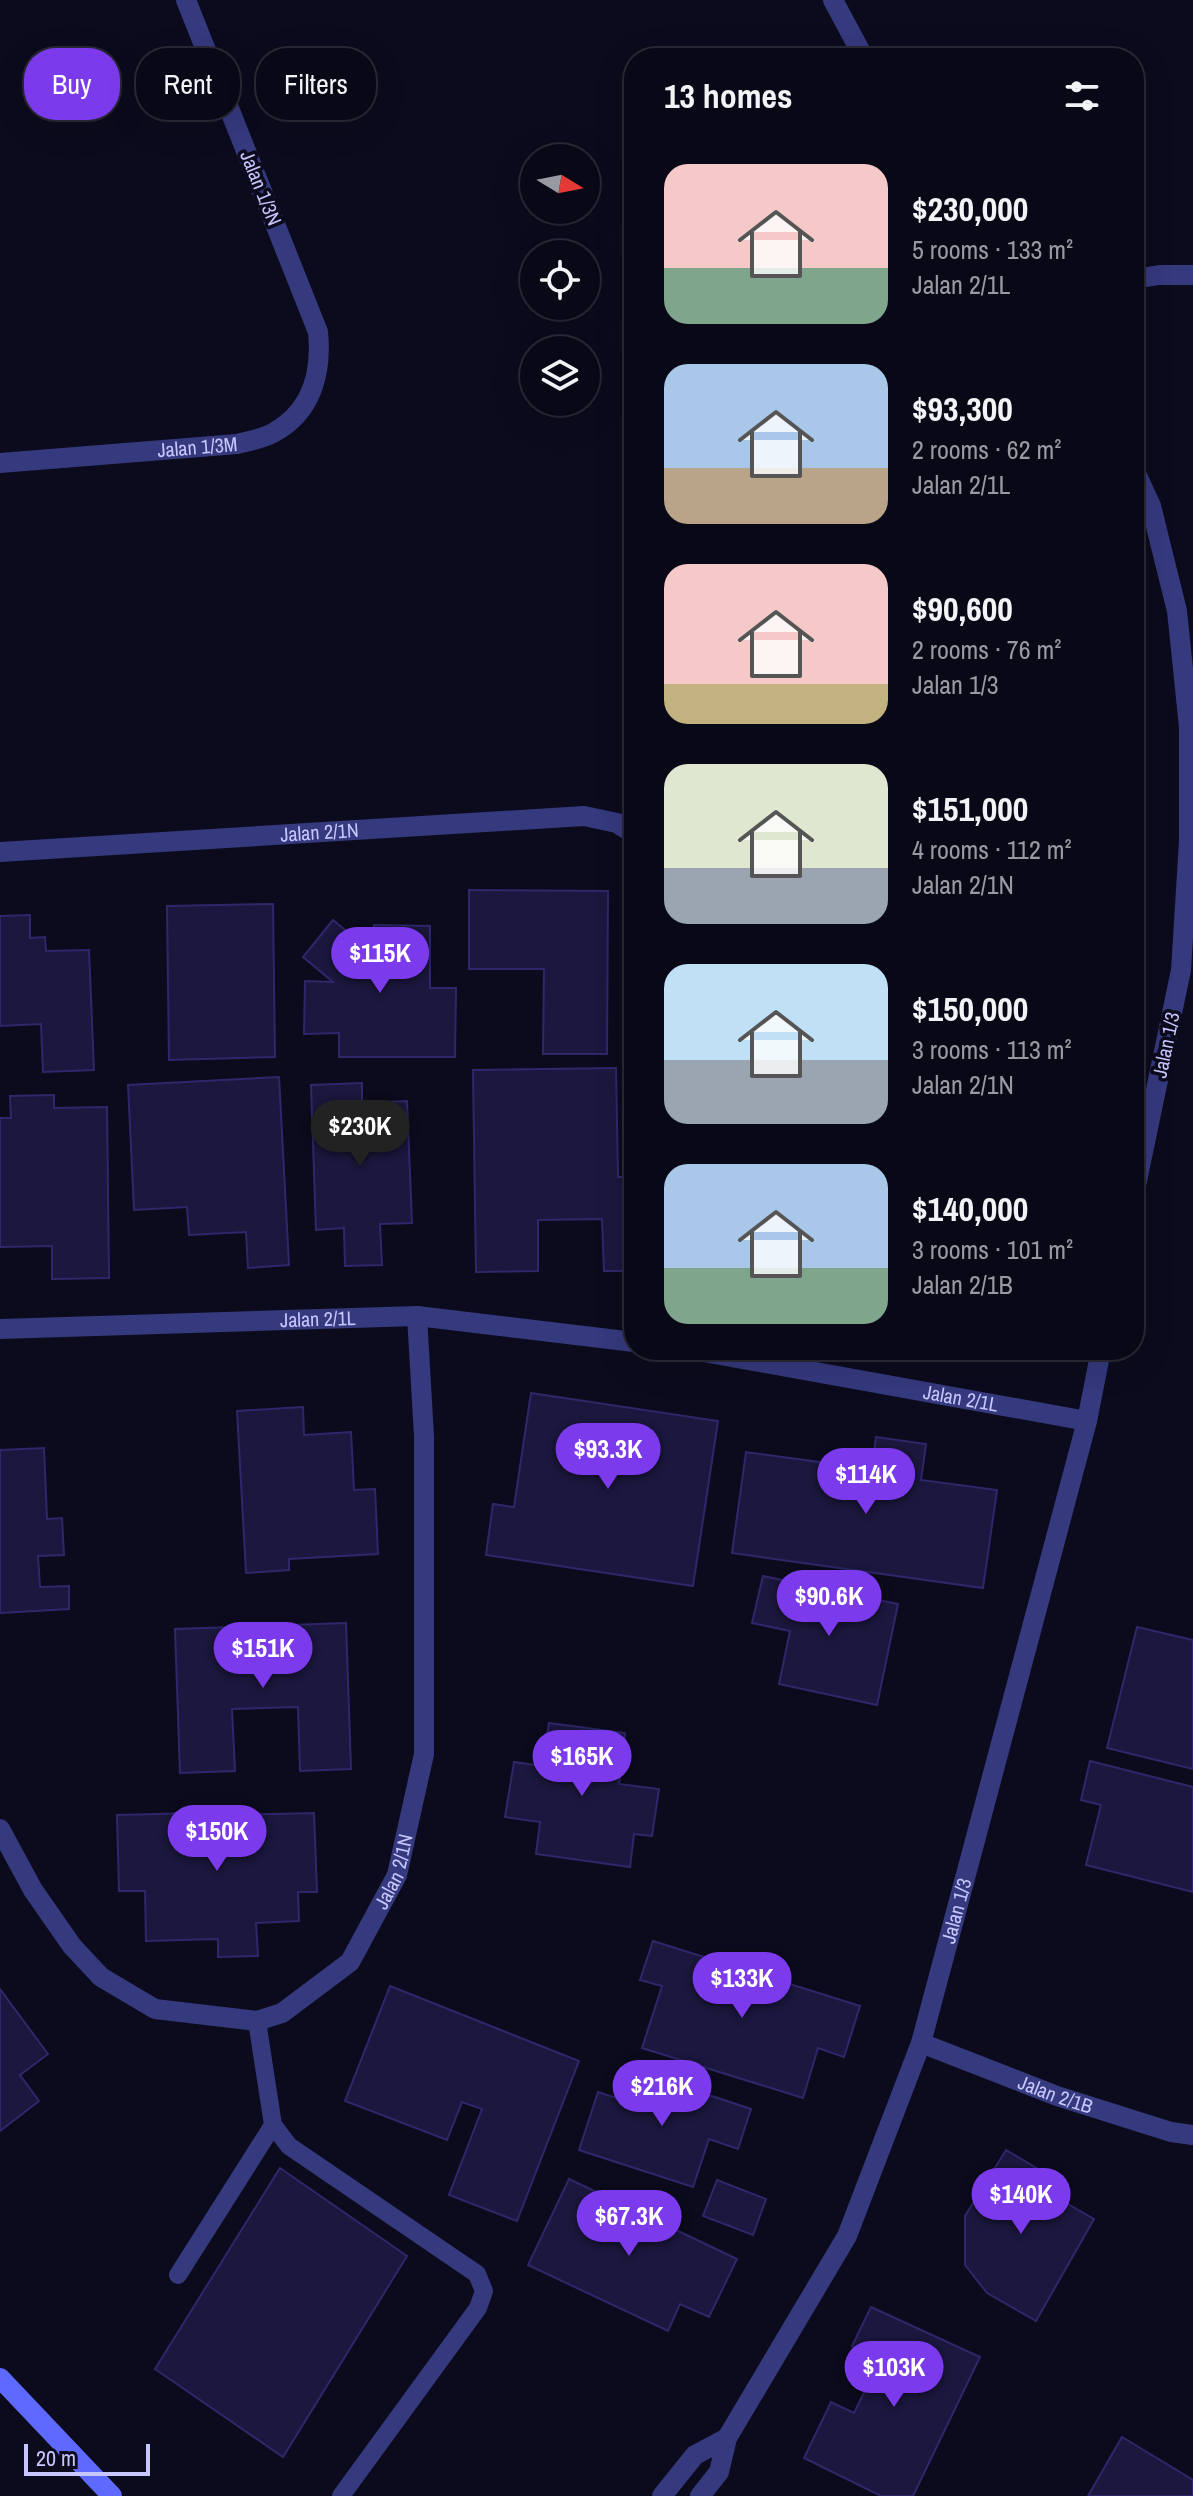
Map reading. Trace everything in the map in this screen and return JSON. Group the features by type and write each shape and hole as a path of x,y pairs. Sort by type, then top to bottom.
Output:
{"main road":[{"path":"0,2378 112,2496"}],"street":[{"name":"Jalan 1/3N","path":"186,0 318,332"},
{"path":"833,0 859,48"},
{"path":"1144,277 1193,275"},
{"name":"Jalan 1/3M","path":"0,463 237,444 272,434 295,418 311,393 321,361 318,332"},
{"name":"Jalan 1/3","path":"1144,491 1151,506 1177,611 1189,727 1187,971 1144,1153"},
{"name":"Jalan 2/1N","path":"0,852 584,816 617,823 624,828"},
{"name":"Jalan 2/1N","path":"257,2021 282,2013 350,1962 397,1875 424,1754 424,1436 417,1316"},
{"name":"Jalan 2/1L","path":"0,1329 417,1316 624,1341"},
{"name":"Jalan 2/1L","path":"748,1360 1087,1421"},
{"name":"Jalan 1/3","path":"700,2496 719,2472 727,2438 847,2236 921,2043 1087,1421 1099,1360"},
{"path":"0,1829 41,1901 72,1946 101,1977 155,2009 257,2021"},
{"name":"Jalan 2/1B","path":"921,2043 1057,2096 1171,2132 1193,2135"},
{"name":"Jalan 1/3","path":"662,2496 695,2455 727,2438"}],"lane":[{"path":"257,2021 273,2125 289,2146 477,2274 484,2291 478,2308 341,2496"},
{"path":"178,2275 273,2125"}],"building":[{"path":"469,890 608,891 607,1054 543,1054 544,969 469,969"},
{"path":"273,904 275,1057 169,1060 167,906"},
{"path":"30,915 30,938 45,937 46,951 89,950 94,1070 43,1072 41,1024 0,1026 0,916"},
{"path":"333,920 374,954 374,925 430,926 430,988 456,988 455,1057 339,1057 339,1033 304,1034 305,981 333,982 303,957"},
{"path":"616,1068 618,1177 624,1177 624,1271 604,1271 602,1219 538,1220 538,1271 476,1272 473,1070"},
{"path":"279,1077 289,1265 248,1268 246,1232 189,1235 187,1207 134,1210 128,1085"},
{"path":"362,1083 362,1103 407,1101 412,1223 380,1224 382,1265 345,1266 344,1228 316,1230 311,1085"},
{"path":"54,1095 54,1108 107,1107 109,1278 52,1279 52,1246 0,1247 0,1118 11,1118 10,1096"},
{"path":"531,1393 718,1421 693,1586 486,1555 493,1504 514,1507"},
{"path":"303,1407 304,1435 351,1432 354,1490 375,1489 378,1554 289,1559 289,1570 246,1573 237,1411"},
{"path":"876,1437 926,1444 921,1480 997,1490 983,1588 732,1553 746,1452 872,1469"},
{"path":"44,1448 47,1519 62,1518 64,1555 38,1556 40,1587 69,1586 69,1609 0,1613 0,1450"},
{"path":"763,1576 898,1604 877,1705 779,1684 790,1631 752,1623"},
{"path":"346,1623 351,1769 300,1771 298,1707 232,1709 235,1771 180,1773 175,1629"},
{"path":"1137,1627 1193,1640 1193,1769 1107,1748"},
{"path":"549,1723 625,1733 619,1784 659,1789 652,1836 634,1834 630,1867 536,1854 540,1822 505,1817 514,1762 542,1766"},
{"path":"1090,1761 1193,1787 1193,1892 1086,1865 1101,1805 1081,1800"},
{"path":"235,1812 236,1815 314,1813 317,1892 298,1892 299,1921 256,1923 258,1956 218,1957 218,1939 146,1941 145,1891 119,1891 117,1815"},
{"path":"653,1941 860,2006 844,2057 818,2048 803,2098 642,2048 662,1986 640,1980"},
{"path":"390,1986 579,2061 517,2221 449,2195 482,2109 462,2102 447,2140 345,2101"},
{"path":"0,1989 48,2054 20,2075 39,2101 0,2131"},
{"path":"636,2071 751,2109 738,2149 709,2139 693,2187 579,2150 598,2092 626,2101"},
{"path":"1006,2150 1050,2176 1042,2189 1094,2219 1036,2321 987,2293 965,2265 965,2216"},
{"path":"280,2168 407,2256 283,2457 155,2369"},
{"path":"569,2179 737,2259 709,2317 680,2304 668,2331 528,2265"},
{"path":"717,2180 766,2199 753,2235 703,2216"},
{"path":"871,2307 980,2357 913,2496 881,2496 804,2458 831,2402 854,2413 880,2360 852,2346"},
{"path":"1122,2437 1193,2480 1193,2496 1088,2496"}]}
